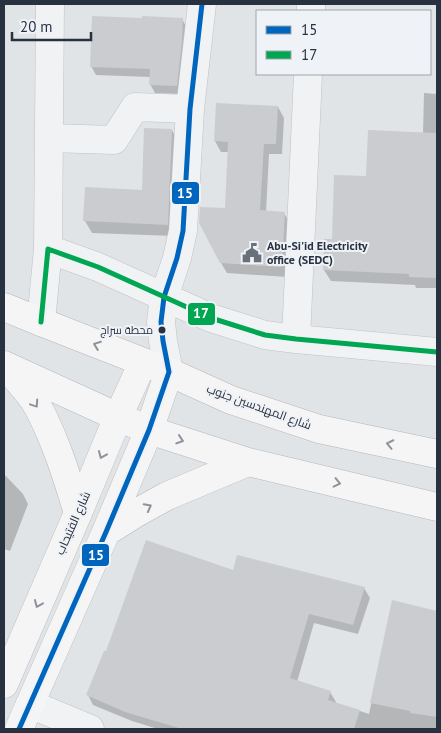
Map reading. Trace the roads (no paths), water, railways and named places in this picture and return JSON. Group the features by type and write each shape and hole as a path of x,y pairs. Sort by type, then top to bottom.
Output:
{"main road":[{"name":"شارع المهندسين جنوب","path":"4,307 168,372 231,400 319,428 437,454"},
{"name":"شارع الفتيحاب","path":"4,684 143,362"},
{"path":"4,365 149,430 248,462 437,507"},
{"path":"4,365 37,406 52,437 78,513"},
{"path":"19,729 149,430 168,372"},
{"path":"106,532 167,496 248,462"}],"street":[{"path":"40,322 48,249 50,4"},
{"path":"168,372 161,322 164,297 177,258 183,231 190,109 202,4"},
{"path":"296,339 308,75"},
{"path":"49,138 114,140 135,107 190,109"},
{"path":"48,249 98,267 211,318 265,335 437,352"},
{"path":"143,362 163,341"},
{"path":"30,704 90,729"}],"place":[{"name":"Abu-Si'id Electricity office (SEDC)","path":"252,253"},
{"name":"محطة سراج","path":"162,330"}]}
